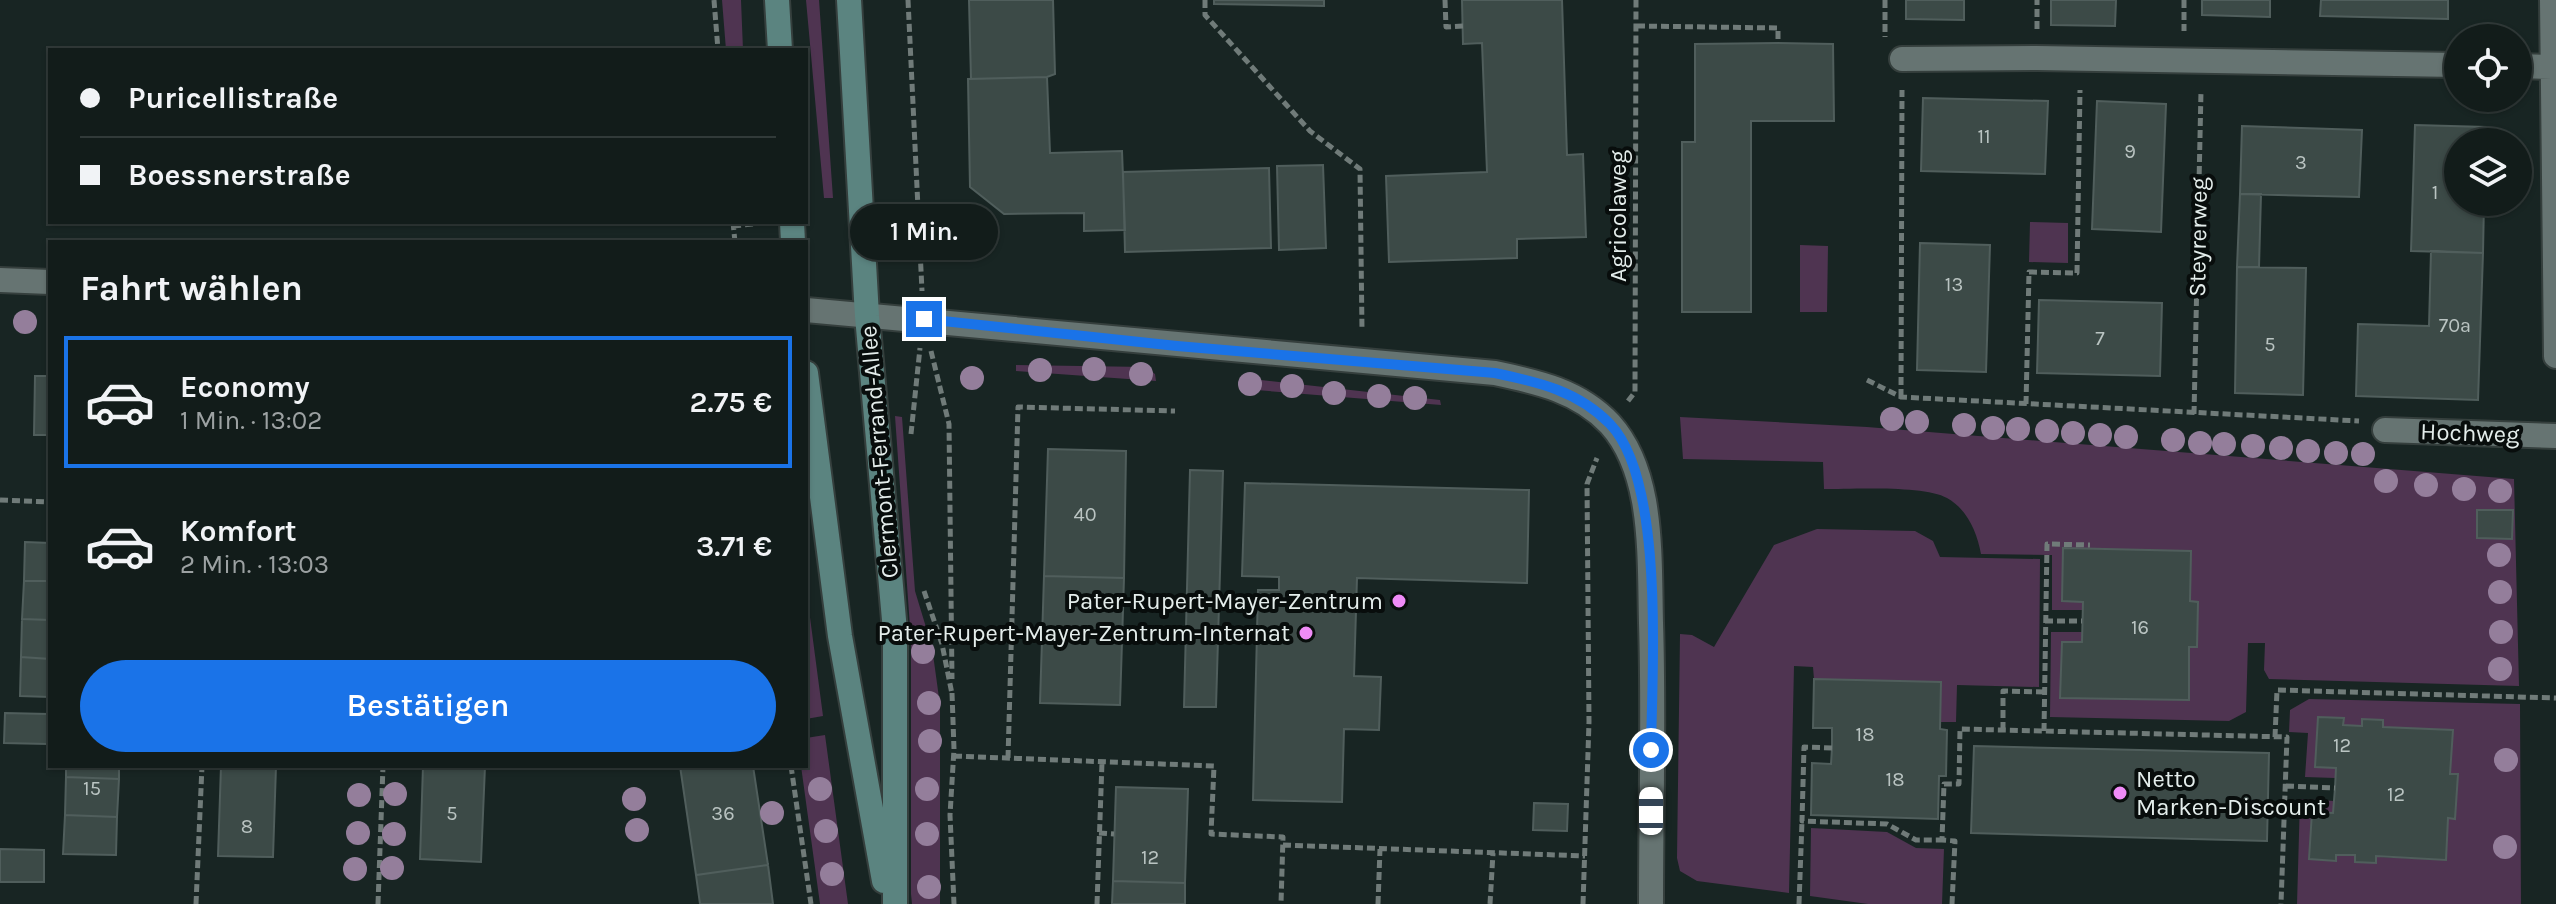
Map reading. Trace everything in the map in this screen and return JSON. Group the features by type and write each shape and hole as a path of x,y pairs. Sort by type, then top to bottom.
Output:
{"street":[{"path":"777,0 780,48"},
{"name":"Clermont-Ferrand-Allee","path":"849,0 867,316 895,631 895,904"},
{"path":"2552,0 2556,356"},
{"path":"1902,59 2444,65"},
{"path":"2532,66 2552,67"},
{"path":"0,280 48,282"},
{"path":"808,310 1495,373 1541,382 1578,398 1611,425 1632,457 1644,501 1649,550 1652,657 1651,904"},
{"path":"808,388 840,636 888,904"},
{"name":"Hochweg","path":"2385,430 2556,436"}],"path":[{"path":"714,0 718,48"},
{"path":"908,0 924,319 911,439"},
{"path":"1205,0 1205,15 1310,131 1360,169 1362,361"},
{"path":"1445,0 1446,27 1463,26"},
{"name":"Agricolaweg","path":"1583,904 1589,722 1587,484 1611,425 1635,392 1636,0"},
{"path":"1637,26 1778,28 1778,43"},
{"path":"1901,397 1902,59"},
{"path":"2026,404 2029,272 2077,273 2081,59"},
{"name":"Steyrerweg","path":"2194,414 2202,61"},
{"path":"924,319 949,424 954,756 950,815 954,904"},
{"path":"1867,380 1901,397 2377,422 2385,430"},
{"path":"1008,758 1018,407 1175,411"},
{"path":"0,500 48,502"},
{"path":"2044,731 2047,544 2090,545"},
{"path":"923,586 942,644 952,694"},
{"path":"2045,621 2082,621"},
{"path":"2275,737 2277,690 2556,698"},
{"path":"2003,730 2003,691 2045,692"},
{"path":"1942,840 1944,784 1959,784 1960,729 2287,737 2281,904"},
{"path":"1799,904 1804,747 1832,748"},
{"path":"954,756 1214,766 1211,834 1283,837 1281,904"},
{"path":"1097,904 1102,762"},
{"path":"196,904 202,768"},
{"path":"378,904 383,768"},
{"path":"791,768 811,904"},
{"path":"2286,786 2335,788"},
{"path":"1802,821 1887,824 1916,840 1955,841 1952,904"},
{"path":"1099,833 1114,834"},
{"path":"1283,845 1585,856"},
{"path":"1378,904 1380,849"},
{"path":"1490,904 1493,853"}],"shaded area":[{"path":"722,0 741,0 743,48 726,48"},
{"path":"806,0 819,0 833,198 824,198"},
{"path":"2030,222 2068,223 2068,263 2029,262"},
{"path":"1800,245 1828,246 1827,312 1800,312"},
{"path":"1016,365 1146,367 1155,374 1156,381 1016,371"},
{"path":"1243,378 1440,400 1441,405 1243,389"},
{"path":"895,416 902,417 915,591 932,647 940,705 940,904 912,904 911,894 911,641"},
{"path":"1680,417 1867,427 2514,479 2519,686 2269,679 2264,670 2265,643 2248,643 2246,712 2229,721 2050,717 2051,632 2082,632 2082,642 2062,642 2060,697 2188,700 2189,647 2197,647 2198,602 2190,601 2190,551 2064,548 2062,601 2083,602 2082,610 2052,610 2052,555 1981,554 1970,522 1960,508 1947,498 1906,489 1824,489 1823,462 1683,459"},
{"path":"1817,529 1915,531 1933,541 1940,557 2040,559 2039,687 1957,685 1956,722 1940,722 1941,682 1814,679 1813,667 1794,666 1789,893 1697,881 1680,871 1677,858 1680,634 1692,635 1714,647 1774,545"},
{"path":"808,602 823,716 808,719"},
{"path":"2309,699 2520,704 2521,904 2297,904 2300,799 2334,801 2333,813 2312,812 2310,859 2335,861 2336,855 2446,860 2448,818 2455,818 2458,775 2450,774 2452,730 2383,727 2383,720 2362,719 2362,726 2343,725 2343,718 2318,717 2315,767 2336,768 2335,778 2305,777 2308,733 2289,732 2290,710"},
{"path":"825,735 848,904 820,904 801,768 808,768 808,738"},
{"path":"1811,828 1887,832 1916,848 1944,849 1942,904 1868,904 1810,896"}],"building":[{"path":"969,0 1053,0 1055,74 1047,77 971,79"},
{"path":"1214,0 1324,0 1324,6 1214,4"},
{"path":"1462,0 1562,0 1567,155 1583,154 1586,237 1517,239 1517,258 1389,262 1386,176 1487,172 1482,43 1463,44"},
{"path":"1906,0 1964,0 1964,20 1906,19"},
{"path":"2051,0 2116,0 2115,26 2051,25"},
{"path":"2202,0 2270,0 2270,17 2202,15"},
{"path":"2321,0 2448,0 2448,19 2320,16"},
{"path":"1695,44 1833,44 1834,121 1751,121 1751,312 1682,312 1682,142 1695,142"},
{"path":"1047,77 1050,153 1122,151 1125,230 1084,231 1084,213 1004,214 970,187 968,79"},
{"path":"1923,98 2048,101 2045,174 1921,171"},
{"path":"2097,101 2166,104 2161,232 2092,229"},
{"path":"2415,125 2486,127 2444,128 2444,216 2484,216 2483,253 2411,251"},
{"path":"2242,126 2362,130 2359,197 2240,194"},
{"path":"1323,165 1326,248 1279,250 1277,166"},
{"path":"1269,168 1271,248 1125,252 1123,172"},
{"path":"2240,194 2261,194 2259,267 2237,267"},
{"path":"1920,243 1990,245 1986,372 1917,370"},
{"path":"2431,251 2483,253 2478,400 2356,396 2358,324 2429,326"},
{"path":"2237,267 2306,268 2303,395 2235,393"},
{"path":"2039,300 2162,303 2160,376 2037,373"},
{"path":"35,376 48,376 48,435 34,435"},
{"path":"1048,449 1126,451 1124,578 1044,576"},
{"path":"1190,470 1223,471 1216,707 1184,707"},
{"name":"Pater-Rupert-Mayer-Zentrum-Internat","path":"1245,483 1529,490 1527,583 1357,578 1354,676 1381,677 1379,730 1344,729 1342,802 1253,800 1258,590 1279,590 1279,577 1242,576"},
{"path":"2477,510 2513,510 2512,539 2477,538"},
{"path":"25,542 48,543 48,581 24,581"},
{"path":"2063,548 2191,551 2190,601 2198,602 2197,647 2189,647 2189,700 2060,698 2062,642 2082,642 2083,602 2062,601"},
{"path":"1044,576 1124,578 1120,705 1040,703"},
{"path":"24,581 48,581 48,620 22,619"},
{"path":"22,619 48,620 48,659 21,657"},
{"path":"21,657 48,659 48,697 20,696"},
{"path":"1814,679 1941,682 1940,729 1947,730 1946,776 1939,776 1938,819 1811,815 1812,763 1831,764 1832,748 1832,728 1813,728"},
{"path":"5,713 48,714 47,744 4,743"},
{"path":"2318,717 2344,718 2343,725 2362,726 2362,719 2383,720 2383,727 2453,730 2450,774 2458,774 2455,819 2448,818 2446,860 2376,856 2376,863 2355,862 2355,855 2336,855 2336,861 2309,859 2312,812 2333,813 2335,788 2336,768 2315,767"},
{"name":"Netto Marken-Discount","path":"1974,746 2269,753 2267,841 1971,833"},
{"path":"66,768 119,768 119,779 66,777"},
{"path":"221,768 276,768 273,857 218,856"},
{"path":"423,768 485,768 481,862 420,859"},
{"path":"680,768 753,768 768,865 696,875"},
{"path":"66,777 119,779 117,817 65,815"},
{"path":"1116,787 1188,789 1185,883 1113,881"},
{"path":"1534,803 1568,804 1567,831 1533,830"},
{"path":"65,815 117,817 116,855 63,854"},
{"path":"0,849 44,850 44,882 0,882"},
{"path":"768,865 773,904 700,904 696,875"},
{"path":"1113,881 1185,883 1185,904 1112,904"}],"place":[{"name":"Pater-Rupert-Mayer-Zentrum","path":"1399,601"},
{"name":"Pater-Rupert-Mayer-Zentrum-Internat","path":"1306,633"},
{"name":"Netto Marken-Discount","path":"2120,793"}],"route":[{"path":"924,319 1177,346 1495,373 1541,382 1578,398 1611,425 1632,457 1644,501 1649,550 1651,750"}]}
